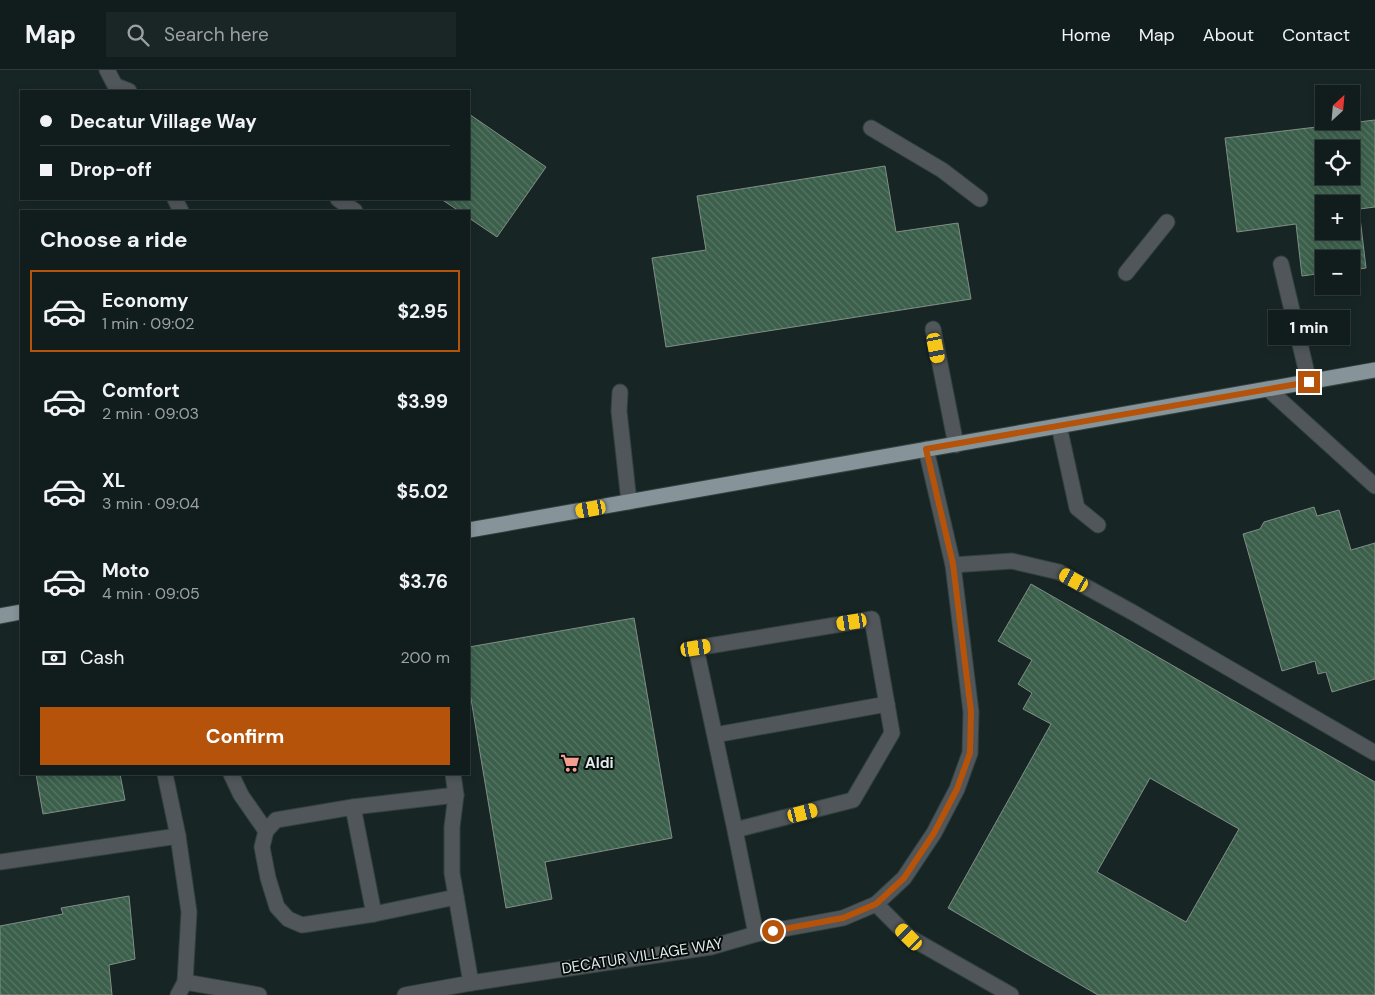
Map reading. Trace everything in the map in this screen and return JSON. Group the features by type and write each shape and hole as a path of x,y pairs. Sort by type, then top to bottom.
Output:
{"highway":[{"path":"470,530 1375,370"},
{"path":"0,616 20,612"}],"street":[{"path":"107,70 121,90"},
{"path":"872,128 942,170 980,199"},
{"path":"339,200 353,210"},
{"path":"1126,273 1167,222"},
{"path":"1281,264 1309,382"},
{"path":"932,329 956,444"},
{"path":"1268,389 1375,486"},
{"path":"620,392 619,411 629,502"},
{"path":"1059,426 1077,508 1098,525"},
{"name":"DECATUR VILLAGE WAY","path":"406,995 471,983 711,947 756,934 843,918 876,904 904,878 934,833 957,789 970,753 971,712 953,564 926,449"},
{"path":"953,564 1012,561 1059,572 1132,612 1375,754"},
{"path":"736,830 853,800 892,733 872,619 696,648 736,830 756,934"},
{"path":"715,735 887,704"},
{"path":"165,775 178,836 189,912 182,988 259,995"},
{"path":"231,775 241,795 266,830"},
{"path":"453,775 456,795 452,827 452,873 471,983"},
{"path":"456,795 353,807 276,820 266,830 262,847 268,878 277,907 288,918 302,924 374,914 456,897"},
{"path":"353,807 374,914"},
{"path":"0,862 178,836"},
{"path":"876,904 909,937 1010,995"}],"building":[{"path":"470,115 546,167 497,237 470,219 470,210 458,210 442,200 470,200"},
{"path":"1375,120 1375,207 1360,209 1360,195 1315,195 1315,240 1360,240 1360,217 1366,268 1360,269 1360,250 1315,250 1315,274 1302,276 1296,224 1237,232 1225,138 1315,127 1315,130 1360,130 1360,122"},
{"path":"885,166 896,232 958,223 971,299 666,347 652,258 706,250 697,196"},
{"path":"1314,507 1317,516 1339,510 1351,550 1375,543 1375,679 1332,692 1326,672 1318,674 1315,661 1282,671 1243,534 1260,529 1264,522"},
{"path":"1031,584 1375,782 1375,995 1098,995 948,908 1051,724 1023,709 1032,693 1018,684 1032,660 998,641","holes":["1150,778 1239,829 1186,922 1097,872"]},
{"name":"Aldi","path":"634,618 672,838 545,862 552,899 506,908 470,693 470,647"},
{"path":"36,775 120,775 125,800 43,814"},
{"path":"129,896 135,959 109,965 112,995 0,995 0,926 63,914 61,908"}],"place":[{"name":"Aldi","path":"570,763"}],"route":[{"path":"773,931 843,918 876,904 904,878 934,833 957,789 970,753 971,712 953,564 926,449 1309,382"}]}
